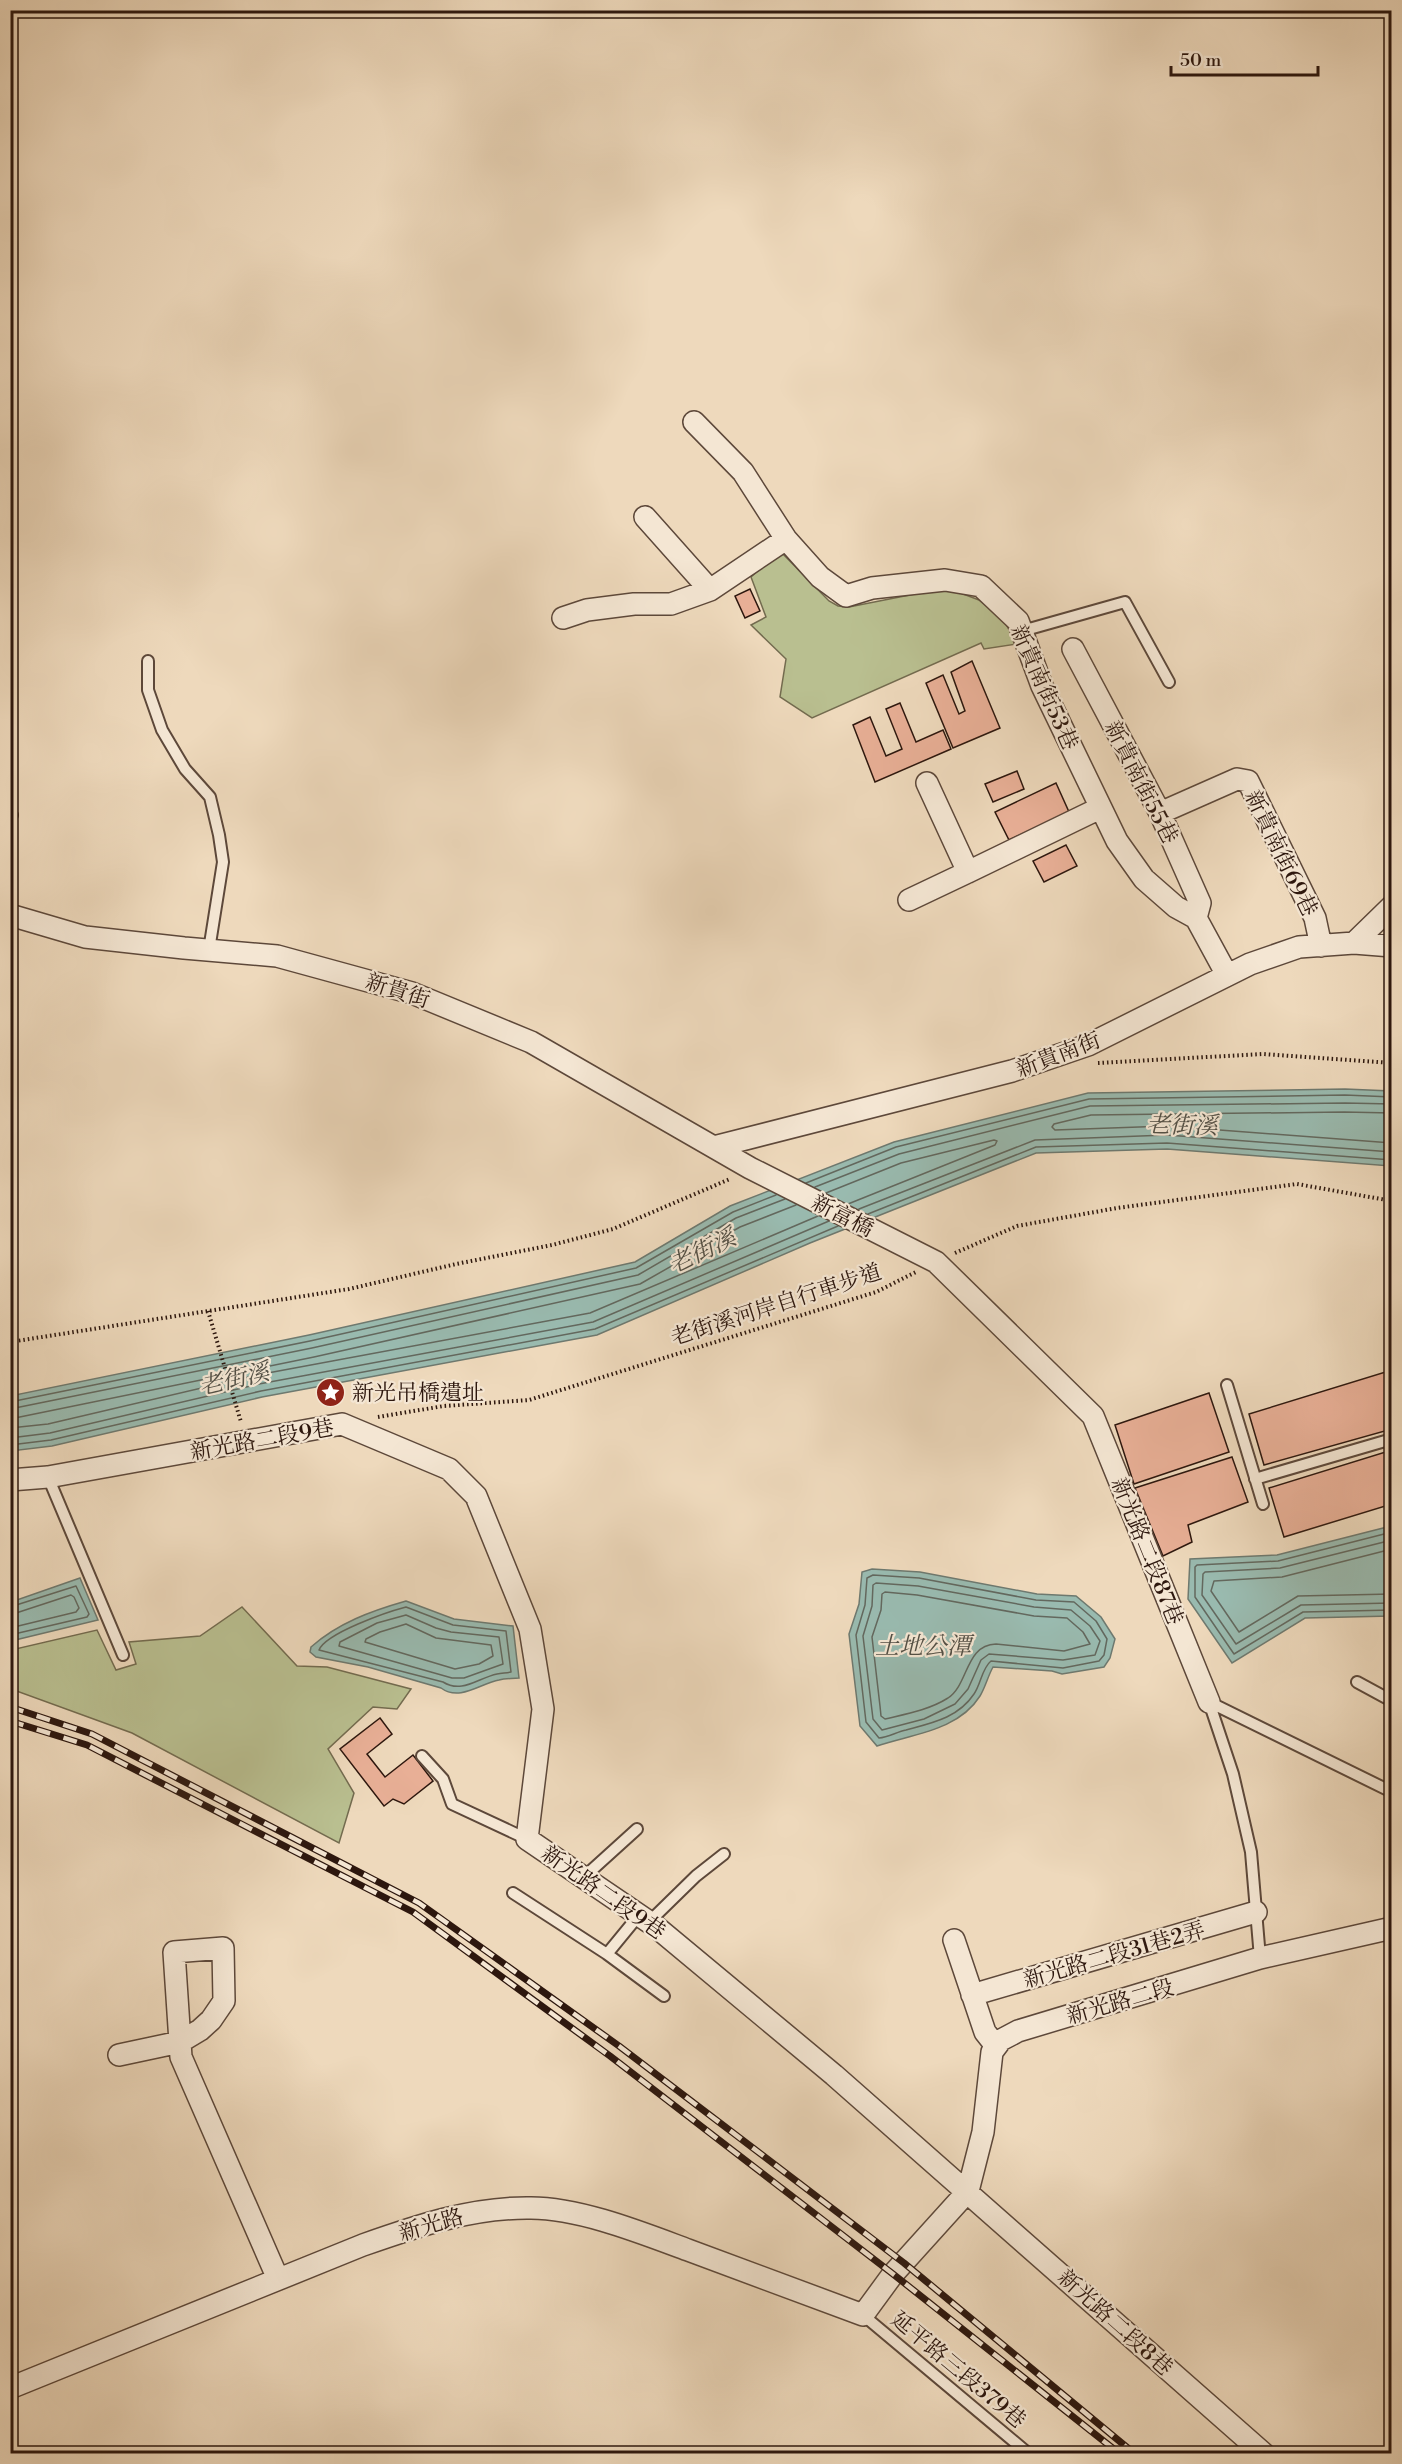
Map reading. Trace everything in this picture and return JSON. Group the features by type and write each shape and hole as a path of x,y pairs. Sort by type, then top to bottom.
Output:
{"street":[{"name":"新貴南街53巷","path":"694,422 743,472 786,538 820,577 846,596 872,588 945,580 981,586 1018,621 1042,686 1117,841 1144,879 1176,907 1196,918 1227,975"},
{"path":"645,517 710,590"},
{"path":"563,618 587,610 634,604 671,604 710,590 786,538"},
{"name":"新貴南街55巷","path":"1072,649 1160,813 1200,903 1196,918"},
{"name":"新貴南街69巷","path":"1160,813 1237,779 1248,781 1315,918 1322,946"},
{"path":"927,783 968,872"},
{"path":"909,900 1100,807"},
{"path":"1354,943 1392,906"},
{"name":"新貴街","path":"10,915 85,937 208,951 277,956 412,993 531,1042 750,1168"},
{"name":"新貴南街","path":"714,1147 1012,1071 1088,1045 1250,964 1299,947 1354,943 1392,946"},
{"name":"新富橋","path":"750,1168 936,1262"},
{"name":"新光路二段87巷","path":"936,1262 1093,1416 1209,1702"},
{"name":"新光路二段9巷","path":"10,1480 48,1478 342,1424 449,1469 476,1496 530,1629 543,1709 527,1839 644,1918 834,2074 968,2191"},
{"name":"新光路二段31巷2弄","path":"972,1995 1256,1912"},
{"name":"新光路二段","path":"996,2046 1001,2040 1018,2031 1260,1958 1392,1928"},
{"path":"863,2315 893,2274 968,2191 983,2132 992,2052 996,2046 985,2032 954,1940"},
{"path":"119,2055 180,2042 181,2057 278,2279"},
{"name":"新光路二段8巷","path":"968,2191 1264,2454"},
{"name":"新光路","path":"10,2388 278,2279 413,2228 469,2213 532,2207 585,2216 648,2236 863,2315"}],"lane":[{"path":"1022,632 1125,602 1169,682"},
{"path":"148,661 148,690 162,730 185,770 210,797 219,835 223,861 208,951"},
{"path":"1227,1385 1263,1504"},
{"path":"1256,1479 1392,1439"},
{"path":"48,1478 123,1655"},
{"path":"1357,1682 1392,1701"},
{"path":"1209,1702 1392,1792"},
{"path":"1209,1702 1233,1774 1251,1852 1260,1958"},
{"path":"422,1756 443,1779 452,1804 527,1839"},
{"path":"585,1878 637,1829"},
{"path":"607,1954 644,1918 724,1854"},
{"path":"513,1893 607,1954 664,1996"},
{"name":"延平路三段379巷","path":"863,2315 1029,2454"}],"path":[{"path":"1093,1064 1263,1054 1392,1063"},
{"path":"10,1342 349,1289 552,1245 613,1229 731,1178"},
{"name":"老街溪河岸自行車步道","path":"376,1418 444,1406 529,1400 876,1292 1017,1226 1117,1208 1297,1184 1392,1201"},
{"path":"208,1311 241,1424"}],"green space":[{"path":"780,551 829,601 838,606 849,607 935,590 958,592 979,600 1003,619 1017,644 984,649 981,643 812,718 780,697 786,659 751,625 766,617 751,577"},
{"path":"242,1607 297,1666 327,1667 411,1689 397,1709 373,1707 328,1749 354,1793 339,1843 132,1733 11,1689 11,1650 97,1630 116,1670 136,1664 129,1642 200,1636"}],"water":[{"name":"老街溪","path":"1345,1089 1391,1091 1391,1166 1167,1149 1036,1153 810,1243 597,1335 262,1397 52,1446 11,1451 10,1396 309,1335 635,1262 730,1206 894,1142 1088,1093"},
{"path":"1391,1526 1391,1616 1305,1618 1232,1663 1188,1599 1190,1559 1277,1555"},
{"name":"土地公潭","path":"872,1569 920,1572 1037,1594 1076,1596 1101,1617 1115,1639 1110,1658 1104,1667 1062,1674 1052,1671 993,1667 980,1696 960,1717 933,1730 877,1746 860,1726 849,1634 859,1604 862,1572"},
{"path":"80,1578 98,1620 11,1641 11,1602"},
{"path":"406,1601 454,1619 513,1626 519,1678 502,1679 456,1693 368,1667 316,1657 310,1652 311,1647 332,1631 368,1614"}],"building":[{"path":"750,589 760,611 745,618 735,596"},
{"path":"972,661 1000,728 953,748 926,683 943,675 959,714 965,711 951,672"},
{"path":"900,703 916,742 943,730 951,749 875,782 853,725 870,717 886,756 902,749 886,709"},
{"path":"1017,771 1024,789 993,802 985,784"},
{"path":"1056,783 1069,812 1009,840 995,812"},
{"path":"1066,845 1077,866 1044,882 1033,861"},
{"path":"1392,1370 1392,1429 1264,1465 1249,1414"},
{"path":"1209,1393 1229,1452 1134,1484 1115,1425"},
{"path":"1392,1450 1392,1504 1284,1537 1269,1488"},
{"path":"1232,1457 1248,1502 1188,1525 1192,1542 1163,1556 1135,1488"},
{"path":"380,1718 392,1734 367,1754 385,1777 413,1755 433,1781 404,1804 393,1799 384,1806 340,1749"}],"railway":[{"path":"10,1707 92,1734 419,1903 619,2046 904,2263 1135,2454"},
{"path":"10,1721 87,1745 413,1912 610,2056 893,2274 1120,2454"}],"place":[{"name":"新光吊橋遺址","path":"331,1392"}]}
